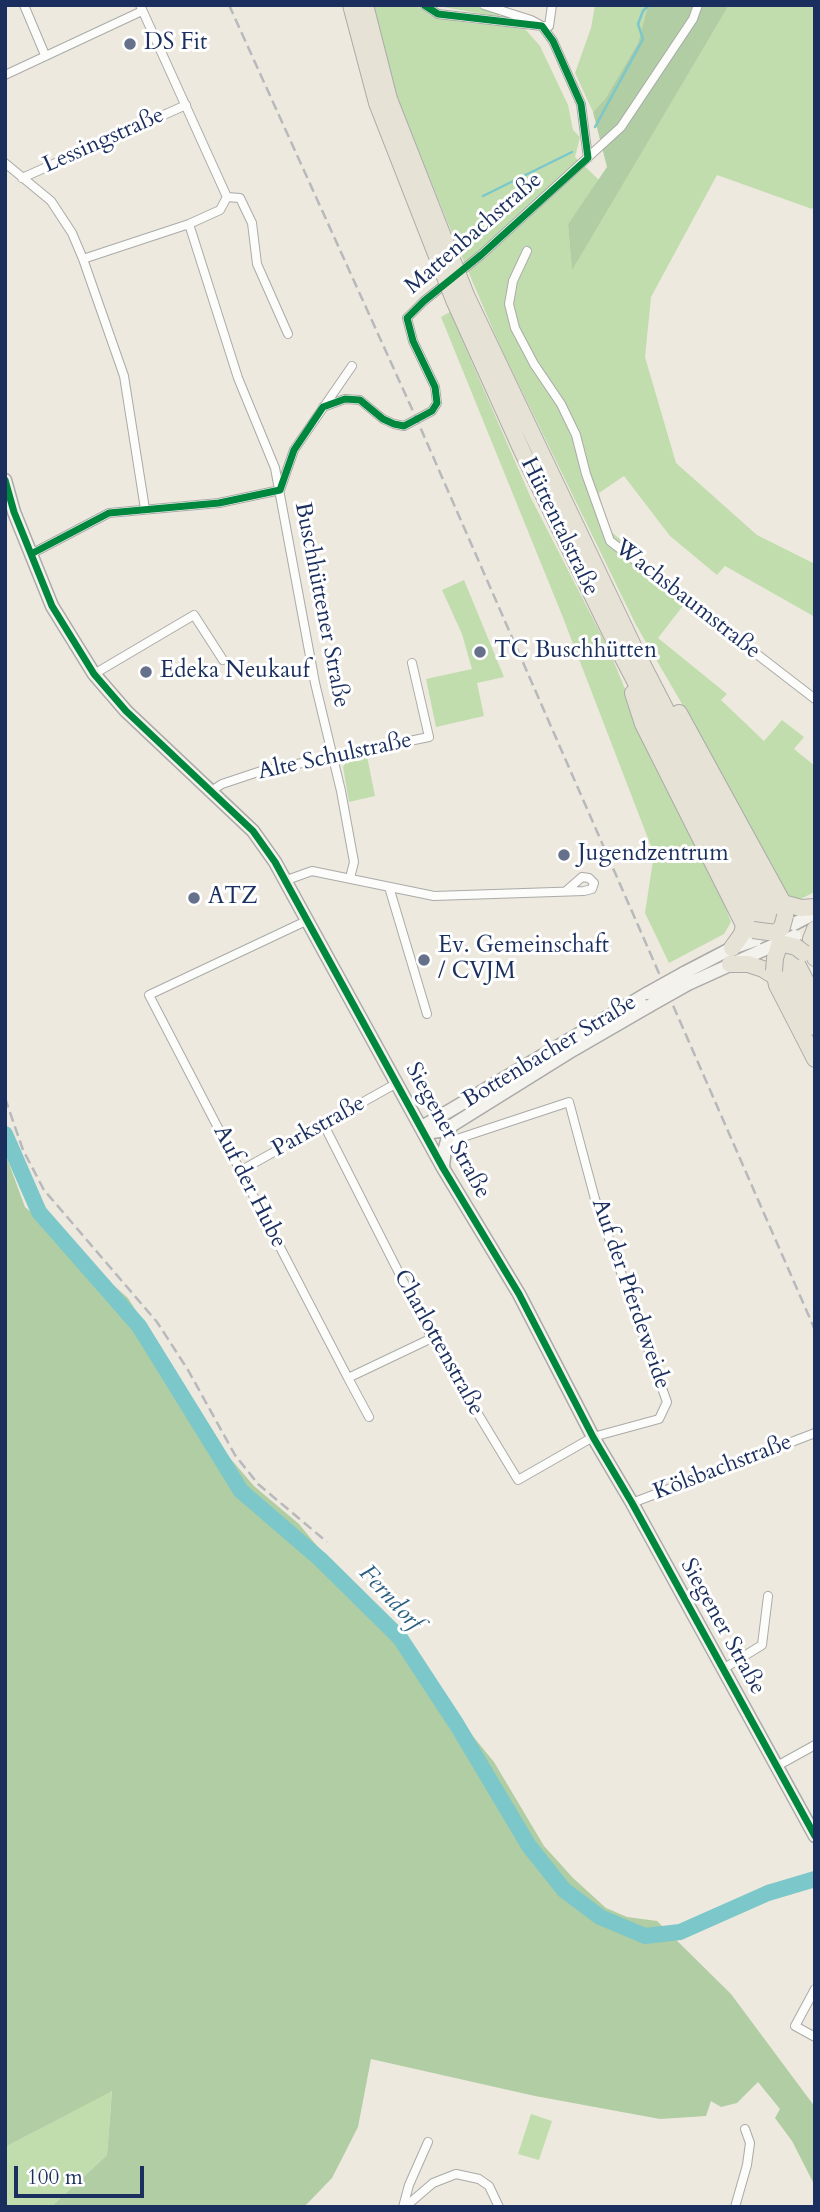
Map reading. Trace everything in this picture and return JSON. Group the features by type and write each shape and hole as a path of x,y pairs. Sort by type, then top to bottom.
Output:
{"highway":[{"name":"Hüttentalstraße","path":"351,5 383,101 523,453 815,999"},
{"name":"Hüttentalstraße","path":"365,5 383,101"},
{"name":"Hüttentalstraße","path":"629,654 815,1027"},
{"path":"629,654 643,724 778,933 811,958"},
{"path":"629,654 679,712 778,933 774,973 815,1059"},
{"path":"778,933 801,908 815,907"},
{"path":"774,973 731,956 742,934 778,933 811,939 811,958"}],"main road":[{"name":"Siegener Straße","path":"5,480 14,512 52,606 94,674 126,711 253,831 284,881 443,1168 519,1294 593,1437 815,1836"},
{"name":"Bottenbacher Straße","path":"422,1128 686,978 815,913"},
{"name":"Bottenbacher Straße","path":"422,1128 432,1132 451,1126 649,1000"},
{"path":"443,1168 451,1126"}],"street":[{"path":"24,5 45,55"},
{"path":"424,5 438,14 542,26 549,26 552,5"},
{"path":"484,5 531,20 542,26 553,41 581,104 588,158"},
{"name":"Mattenbachstraße","path":"323,407 345,400 360,400 383,418 404,426 432,411 437,403 435,387 413,341 407,318 481,255 621,127 693,19 698,5"},
{"path":"5,75 141,8 227,197"},
{"name":"Lessingstraße","path":"22,178 186,105"},
{"path":"5,163 51,201 72,233 83,259 124,376 145,509"},
{"path":"83,259 220,210 227,197"},
{"path":"227,197 240,198 252,223 257,264 288,334"},
{"name":"Buschhüttener Straße","path":"189,223 238,378 275,468 315,683 340,785 354,862 351,878"},
{"name":"Wachsbaumstraße","path":"527,251 513,281 509,304 515,328 534,364 561,404 576,435 586,474 610,541 815,699"},
{"path":"32,554 109,513 219,503 279,490 294,450 352,366"},
{"path":"94,674 194,615 223,660"},
{"name":"Alte Schulstraße","path":"211,791 222,784 258,772 429,737 412,663"},
{"path":"284,881 312,871 434,896 566,891"},
{"path":"388,887 427,1014"},
{"name":"Auf der Hube","path":"306,921 148,992 369,1417"},
{"name":"Parkstraße","path":"240,1171 397,1083"},
{"name":"Auf der Pferdeweide","path":"447,1140 569,1102 595,1199 667,1402 659,1419 593,1437"},
{"name":"Charlottenstraße","path":"324,1125 432,1338 518,1480 593,1437"},
{"path":"348,1378 432,1338"},
{"name":"Kölsbachstraße","path":"632,1503 815,1433"},
{"name":"Siegener Straße","path":"723,1669 762,1645 768,1596"},
{"path":"777,1766 815,1745"},
{"path":"815,1989 795,2026 815,2037"},
{"path":"735,2207 749,2154 750,2143 745,2129"},
{"path":"404,2207 409,2185 428,2141"},
{"path":"404,2207 443,2178 456,2175 468,2176 489,2186 499,2207"}],"green space":[{"path":"372,5 415,5 431,16 469,23 518,26 526,30 540,46 568,105 573,130 580,137 575,157 599,180 568,224 572,268 729,5 815,5 815,204 812,209 717,175 651,297 645,357 676,463 757,535 815,564 815,617 725,566 717,575 670,536 624,476 599,493 608,529 689,598 658,638 727,694 721,700 764,741 782,720 804,737 794,749 815,766 815,892 796,901 782,889 710,752 636,625 500,346 456,243 399,103"},
{"path":"432,5 500,5 499,17"},
{"path":"595,5 648,5 638,43 605,99 593,112 575,73 591,28"},
{"path":"648,5 729,5 572,270 568,224 607,167 593,112 605,99 638,43"},
{"path":"450,312 531,498 609,650 653,757 712,873 731,922 724,934 669,963 645,913 654,854 562,615 441,317"},
{"name":"TC Buschhütten","path":"464,580 504,677 477,683 484,716 436,727 426,679 472,669 462,634 442,590"},
{"path":"367,756 375,796 349,802 343,767 347,761"},
{"path":"5,1153 25,1207 128,1298 223,1450 254,1486 299,1524 494,1762 544,1846 573,1878 606,1908 627,1917 657,1921 731,1994 815,2107 815,2186 792,2141 775,2118 780,2109 758,2082 737,2103 721,2107 711,2101 706,2116 660,2119 535,2096 371,2059 358,2127 332,2178 304,2207 51,2207 107,2155 112,2091 5,2147"},
{"path":"112,2090 107,2155 51,2207 5,2207 5,2147"},
{"path":"531,2114 552,2121 539,2160 518,2154"}],"waterway":[{"path":"595,127 643,39 638,24 643,11 649,5"},
{"path":"483,196 572,152"},
{"name":"Ferndorf","path":"5,1134 39,1212 139,1326 241,1491 320,1559 400,1638 457,1725 529,1846 564,1890 600,1917 645,1936 680,1932 768,1893 815,1879"}],"railway":[{"path":"229,5 417,420 815,1330"},
{"path":"5,1098 23,1150 44,1190 157,1322 188,1370 235,1455 258,1484 327,1542"}],"cycle path":[{"path":"31,554 109,513 219,503 280,490 294,450 323,407 345,399 360,400 383,419 404,426 432,411 437,403 435,387 413,341 407,318 588,158 581,104 553,41 542,26 438,14 424,5"},
{"path":"5,480 14,512 52,606 94,674 126,711 253,831 275,862 443,1168 519,1294 593,1437 815,1836"}],"place":[{"name":"DS Fit","path":"130,44"},
{"name":"TC Buschhütten","path":"480,652"},
{"name":"Edeka Neukauf","path":"146,672"},
{"name":"Jugendzentrum","path":"564,855"},
{"name":"ATZ","path":"194,898"},
{"name":"Ev. Gemeinschaft / CVJM","path":"424,960"}]}
